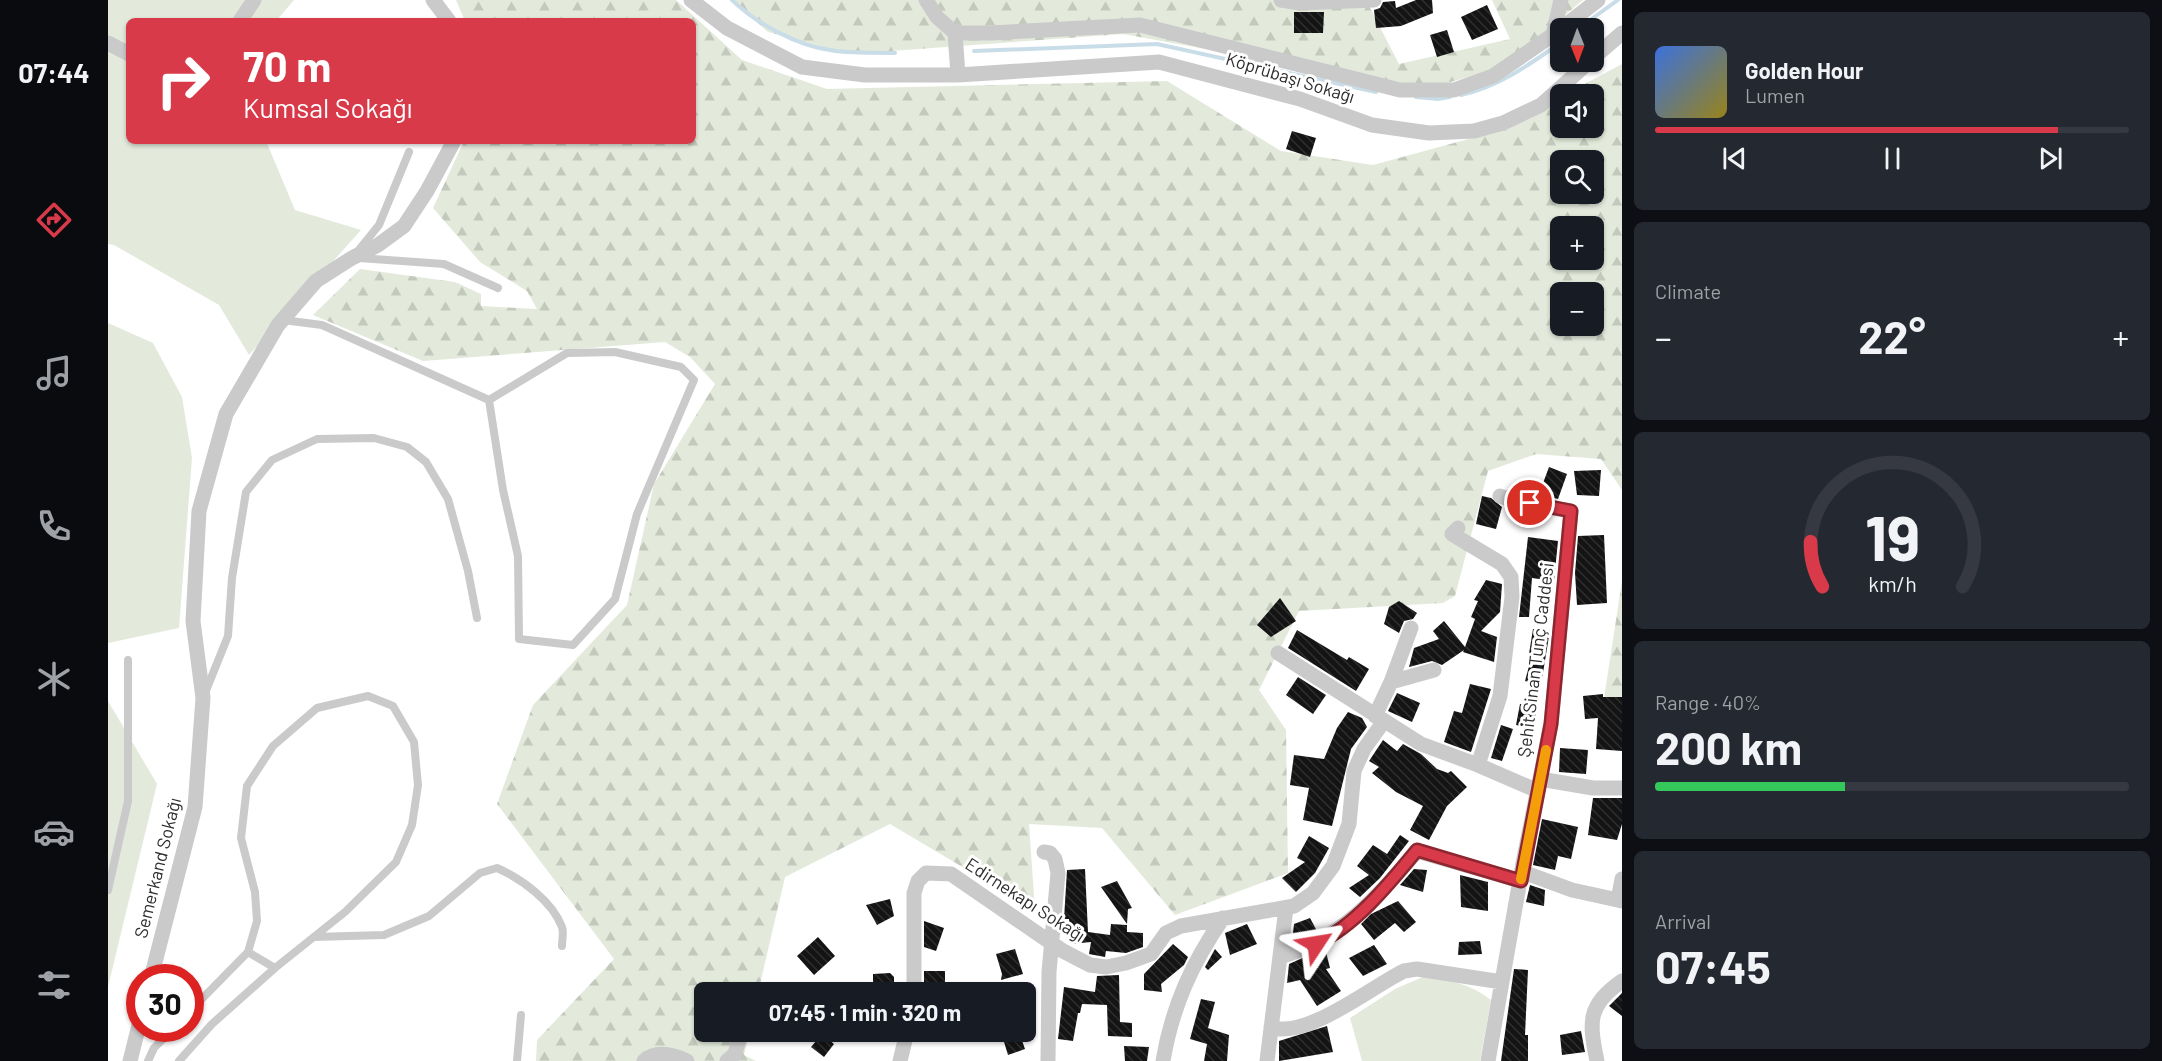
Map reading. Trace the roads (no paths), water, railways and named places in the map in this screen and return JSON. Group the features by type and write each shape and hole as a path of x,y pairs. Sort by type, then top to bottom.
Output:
{"street":[{"path":"242,18 254,0"},
{"path":"433,0 447,18"},
{"name":"Köprübaşı Sokağı","path":"691,0 727,28 802,67 865,75 958,75 1159,62 1268,90 1372,125 1429,133 1474,131 1503,123 1541,105 1578,72"},
{"path":"927,0 937,17 955,33 958,75"},
{"path":"1281,0 1300,3 1374,0"},
{"path":"1559,18 1561,0"},
{"name":"Köprübaşı Sokağı","path":"1575,18 1598,0"},
{"name":"Köprübaşı Sokağı","path":"955,33 1140,25 1400,90 1454,90 1493,76 1550,37"},
{"path":"1615,44 1622,33"},
{"path":"108,43 126,52"},
{"name":"Semerkand Sokağı","path":"155,964 195,807 203,698 193,621 199,511 226,414 283,320 316,281 352,258 378,245 404,226 427,191 452,144"},
{"name":"Şehit Sinan Tunç Caddesi","path":"1488,1061 1551,724 1571,511 1519,503 1500,496"},
{"path":"1458,528 1452,534 1502,564 1511,577 1512,597 1500,696 1478,765"},
{"name":"Edirnekapı Sokağı","path":"914,982 914,893 918,880 926,873 951,874 1053,944 1090,965 1106,967 1151,954 1166,933 1181,926 1294,906 1313,893 1333,866 1349,824 1354,771 1379,718 1411,628"},
{"path":"1278,652 1421,744 1539,785 1622,788"},
{"path":"1391,682 1434,670"},
{"path":"1280,957 1330,937 1387,886 1417,850 1620,900 1622,879"},
{"path":"1044,852 1050,853 1055,859 1058,873 1049,972 1048,1061"},
{"path":"1267,1061 1286,908"},
{"path":"1163,1061 1176,1010 1197,956 1223,918"},
{"path":"1271,1027 1282,1031 1307,1024 1404,971 1417,969 1502,982"},
{"path":"1597,1061 1591,1034 1592,1012 1609,990 1622,981"},
{"path":"130,1061 135,1042"},
{"path":"727,1061 735,1054 738,1042"},
{"path":"900,1061 905,1042"},
{"path":"644,1061 650,1056 673,1054 687,1061"}],"lane":[{"path":"352,258 379,225 409,152"},
{"path":"352,258 444,264 498,288"},
{"path":"283,320 322,325 489,400"},
{"path":"615,352 681,368 694,380 638,514 615,599 573,645 519,639 518,556 503,490 489,400 567,353 615,352"},
{"path":"203,698 228,636 232,578 246,492 272,460 317,439 374,438 407,447 426,462 448,499 468,571 477,618"},
{"path":"108,890 128,801 128,660"},
{"path":"179,1061 212,1024 275,968 345,912 396,862 412,825 418,785 414,742 393,706 368,696 317,708 273,746 247,786 241,838 255,892 257,921 248,952 204,997"},
{"path":"315,937 384,935 429,916 480,873 497,868 520,878 550,909 563,929 562,946"},
{"path":"248,952 275,968"},
{"path":"518,1061 521,1015"},
{"path":"148,1061 154,1048 160,1042"}],"waterway":[{"path":"732,0 765,25 804,43 838,51 895,53"},
{"path":"1593,18 1618,0"},
{"path":"974,51 1157,44 1376,92"},
{"path":"1461,95 1500,81 1550,50"},
{"path":"1416,97 1438,99 1450,97"}]}
